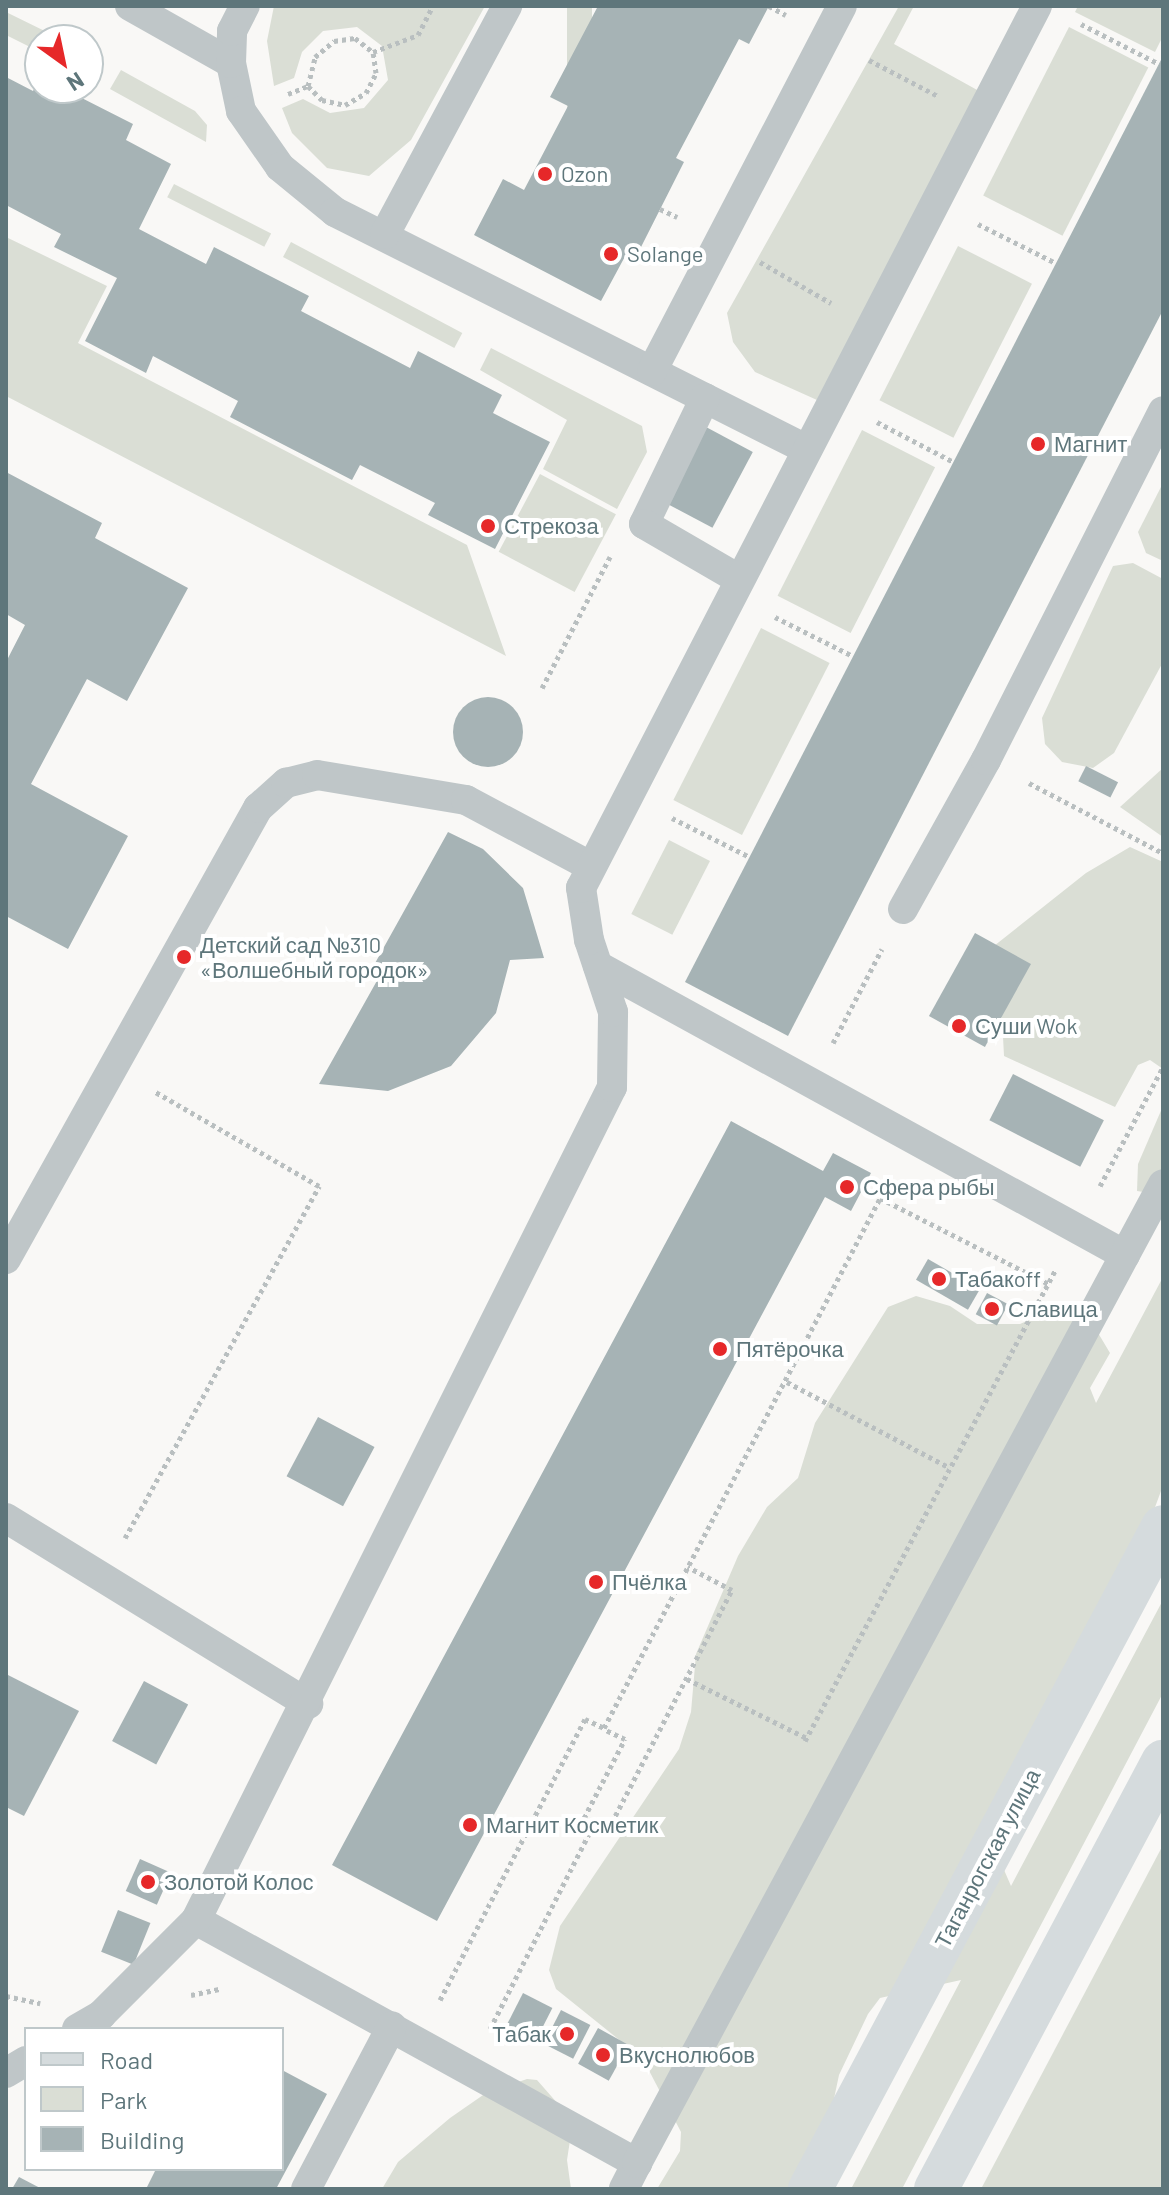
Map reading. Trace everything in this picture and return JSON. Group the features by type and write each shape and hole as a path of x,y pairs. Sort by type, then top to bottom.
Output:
{"main road":[{"name":"Таганрогская улица","path":"810,2189 1163,1527"},
{"path":"936,2189 1163,1762"}],"lane":[{"path":"130,6 231,63"},
{"path":"245,6 232,31 231,63 241,111 280,167 335,212 385,234 806,449"},
{"path":"385,234 507,6"},
{"path":"652,371 842,6"},
{"path":"89,2022 196,1920 308,1704 612,1087 613,1012 598,966 581,888 1037,6"},
{"path":"705,398 644,524 739,579"},
{"path":"903,909 986,760 1163,411"},
{"path":"6,1259 258,808 286,783 317,775 466,800 590,866"},
{"path":"598,966 1125,1255"},
{"path":"196,1920 392,2026 630,2176 1163,1184"},
{"path":"6,1518 308,1704"},
{"path":"306,2189 392,2026"},
{"path":"6,2073 24,2062"}],"path":[{"path":"373,52 418,35 433,6"},
{"path":"1077,22 1159,64"},
{"path":"355,38 373,52 376,73 366,93 345,105 322,100 308,86 315,57 334,41 355,38"},
{"path":"241,111 308,86"},
{"path":"660,209 687,222"},
{"path":"972,221 1056,263"},
{"path":"756,260 870,325"},
{"path":"870,418 954,462"},
{"path":"542,688 618,542"},
{"path":"766,612 853,656"},
{"path":"986,760 1163,853"},
{"path":"661,813 750,857"},
{"path":"831,1046 903,909"},
{"path":"103,1578 319,1186 112,1069"},
{"path":"604,1728 911,1139"},
{"path":"880,1198 1049,1284"},
{"path":"787,1382 950,1468"},
{"path":"451,2010 438,2004 585,1719 625,1739 584,1818 608,1830 732,1590 688,1567"},
{"path":"687,1679 807,1738"},
{"path":"489,2030 594,1824"},
{"path":"6,1996 89,2022 237,1985"},
{"path":"477,2023 502,2036"}],"green space":[{"path":"274,6 485,6 411,140 369,176 327,168 292,133 282,108 303,99 330,113 364,108 388,80 382,46 357,27 323,31 302,52 294,78 274,86 267,41"},
{"path":"567,6 592,6 592,218 567,218"},
{"path":"899,6 914,6 894,44 979,91 817,400 755,372 733,342 727,313"},
{"path":"1078,6 1163,6 1163,36 1155,52 1075,12"},
{"path":"6,12 30,24 24,24 24,44 6,35"},
{"path":"1069,27 1148,67 1062,236 983,195"},
{"path":"121,70 195,111 207,125 206,142 110,89"},
{"path":"174,184 271,233 264,247 167,197"},
{"path":"6,237 107,286 78,343 467,545 506,656 6,396"},
{"path":"291,242 462,333 454,348 283,257"},
{"path":"958,246 1032,284 953,438 879,400"},
{"path":"491,348 642,426 647,452 617,509 543,469 567,420 480,370"},
{"path":"862,430 935,467 851,633 778,596"},
{"path":"540,474 616,514 575,592 499,552"},
{"path":"1163,483 1163,561 1146,553 1138,532"},
{"path":"1133,563 1163,579 1163,662 1114,753 1093,768 1062,762 1045,744 1042,718 1113,566"},
{"path":"761,628 830,663 742,835 673,800"},
{"path":"1163,768 1163,837 1120,807"},
{"path":"669,840 710,861 672,935 631,914"},
{"path":"1130,847 1163,862 1163,1069 1150,1060 1138,1065 1115,1107 1004,1056 1002,1018 956,976 1086,873"},
{"path":"1163,1106 1163,1195 1137,1191 1138,1164"},
{"path":"1163,1277 1161,1491 1134,1564 998,1856 1011,1886 1163,1600 1163,1693 902,2189 851,2189 961,1980 880,1998 868,2014 839,2075 815,2189 657,2189 680,2151 681,2132 643,2059 556,1989 549,1970 560,1926 679,1749 691,1712 696,1654 738,1556 767,1507 798,1478 815,1423 888,1307 916,1296 950,1306 977,1324 1020,1324 1061,1306 1082,1306 1110,1353 1090,1388 1096,1403"},
{"path":"1163,1845 1163,2189 981,2189"},
{"path":"527,2079 537,2080 573,2121 567,2160 571,2189 382,2189 398,2162 450,2118 486,2093"}],"building":[{"path":"598,6 769,6 749,44 739,39 676,158 684,162 638,253 629,249 601,301 474,235 503,179 524,190 568,106 550,97"},
{"path":"1163,56 1163,310 788,1036 685,982"},
{"path":"6,77 24,86 24,104 94,104 133,124 126,140 171,164 139,229 206,264 214,247 309,296 301,311 410,368 418,351 502,395 493,413 550,442 495,549 428,515 435,503 360,465 352,480 230,417 238,401 153,356 146,373 85,341 117,278 54,247 61,234 6,205"},
{"path":"706,427 753,452 712,528 666,503"},
{"path":"6,472 102,523 95,538 188,588 127,701 87,679 31,784 128,836 68,949 6,916 6,662 25,625 6,614"},
{"path":"488,697 513,707 523,732 513,757 488,767 463,757 453,732 463,707"},
{"path":"1086,766 1118,782 1110,797 1078,781"},
{"path":"448,832 483,849 523,888 544,958 510,960 496,1013 451,1066 388,1091 319,1084 383,970 374,965"},
{"path":"975,933 1031,964 985,1047 929,1016"},
{"path":"1013,1074 1104,1120 1080,1167 989,1120"},
{"path":"731,1121 823,1171 833,1153 871,1173 851,1211 825,1197 437,1921 332,1865"},
{"name":"Табакoff","path":"928,1259 980,1289 968,1310 916,1280"},
{"name":"Славица","path":"987,1293 1008,1304 997,1325 976,1314"},
{"path":"318,1417 375,1447 343,1506 287,1476"},
{"path":"6,1674 79,1711 24,1816 6,1807"},
{"path":"144,1681 188,1704 156,1765 112,1741"},
{"name":"Золотой Колос","path":"140,1859 171,1873 157,1905 126,1891"},
{"path":"118,1910 150,1923 134,1965 101,1952"},
{"path":"523,1993 552,2008 536,2040 507,2025"},
{"name":"Табак","path":"561,2010 590,2025 573,2059 544,2044"},
{"name":"Вкуснолюбов","path":"598,2028 629,2045 609,2081 578,2064"},
{"path":"284,2071 327,2094 276,2189 146,2189 155,2171 284,2171"},
{"path":"19,2177 42,2189 12,2189"}],"place":[{"name":"Ozon","path":"545,174"},
{"name":"Solange","path":"611,254"},
{"name":"Магнит","path":"1038,444"},
{"name":"Стрекоза","path":"488,526"},
{"name":"Детский сад №310 «Волшебный городок»","path":"184,957"},
{"name":"Суши Wok","path":"959,1026"},
{"name":"Сфера рыбы","path":"847,1187"},
{"name":"Табакoff","path":"939,1279"},
{"name":"Славица","path":"992,1309"},
{"name":"Пятёрочка","path":"720,1349"},
{"name":"Пчёлка","path":"596,1582"},
{"name":"Магнит Косметик","path":"470,1825"},
{"name":"Золотой Колос","path":"148,1882"},
{"name":"Табак","path":"567,2034"},
{"name":"Вкуснолюбов","path":"603,2055"}]}
